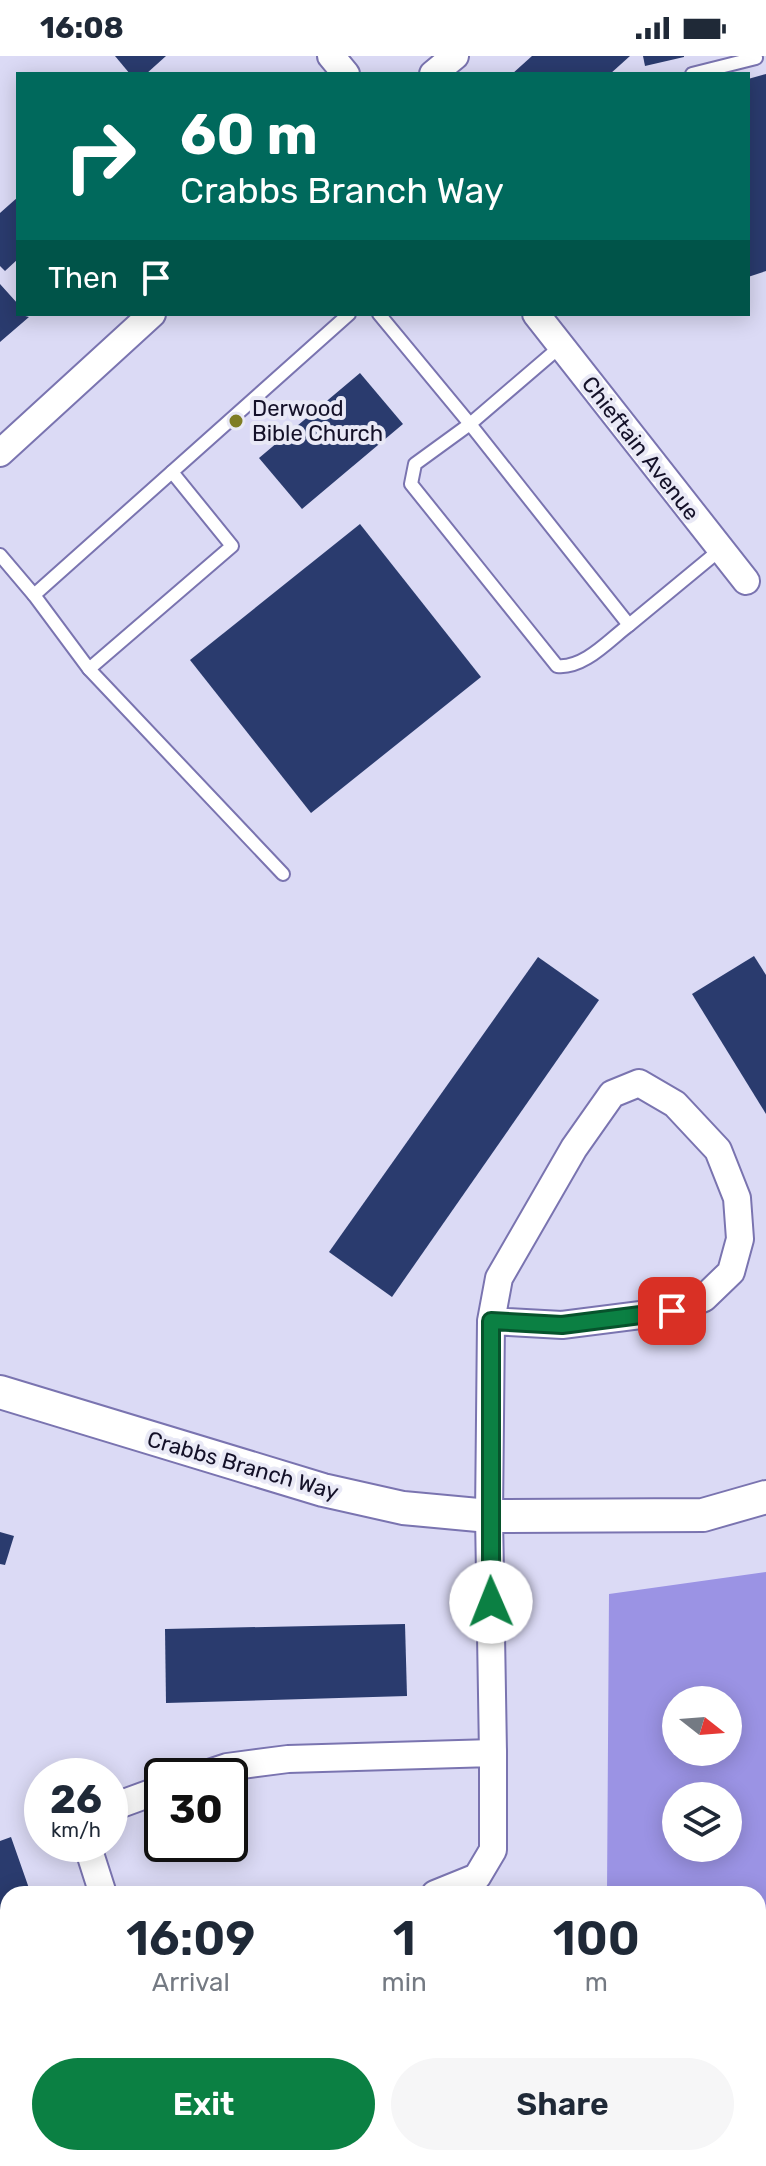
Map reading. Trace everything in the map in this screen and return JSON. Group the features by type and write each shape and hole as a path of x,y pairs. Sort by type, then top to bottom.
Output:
{"street":[{"path":"331,56 344,72"},
{"path":"435,72 455,56"},
{"path":"0,453 150,316"},
{"name":"Chieftain Avenue","path":"538,316 746,581"},
{"path":"455,1886 477,1877 493,1850 489,1516 491,1321 499,1278 574,1148 612,1094 639,1083 675,1104 718,1150 737,1198 740,1239 731,1272 704,1298 672,1311 562,1325 491,1321"},
{"name":"Crabbs Branch Way","path":"0,1392 323,1490 403,1508 489,1516 703,1515 766,1497"},
{"path":"248,1764 288,1759 493,1753"},
{"path":"93,1862 100,1886"}],"lane":[{"path":"700,72 756,58"},
{"path":"34,595 347,316"},
{"path":"381,316 629,625"},
{"path":"561,346 470,424 415,464 411,484 418,495 557,666 567,667 579,662 721,549"},
{"path":"89,669 232,546 172,472"},
{"path":"0,555 89,669 283,874"}],"shaded area":[{"path":"766,1572 766,1886 607,1886 609,1594"}],"building":[{"path":"115,56 166,56 148,72 128,72"},
{"path":"532,56 630,56 612,72 514,72"},
{"path":"643,56 684,56 684,57 645,66"},
{"path":"766,74 766,271 750,276 750,78"},
{"path":"16,199 16,261 5,271 0,266 0,213"},
{"path":"0,284 16,302 16,316 29,317 0,342"},
{"path":"360,373 403,424 302,509 259,458"},
{"path":"360,524 481,677 311,813 190,660"},
{"path":"754,956 766,975 766,1114 692,994"},
{"path":"538,957 599,1000 392,1297 329,1252"},
{"path":"0,1532 14,1536 5,1565 0,1564"},
{"path":"405,1624 407,1696 166,1703 165,1629"},
{"path":"11,1837 28,1886 0,1886 0,1841"}],"place":[{"name":"Derwood Bible Church","path":"236,421"}],"route":[{"path":"491,1602 491,1321 562,1325 672,1311"}]}
